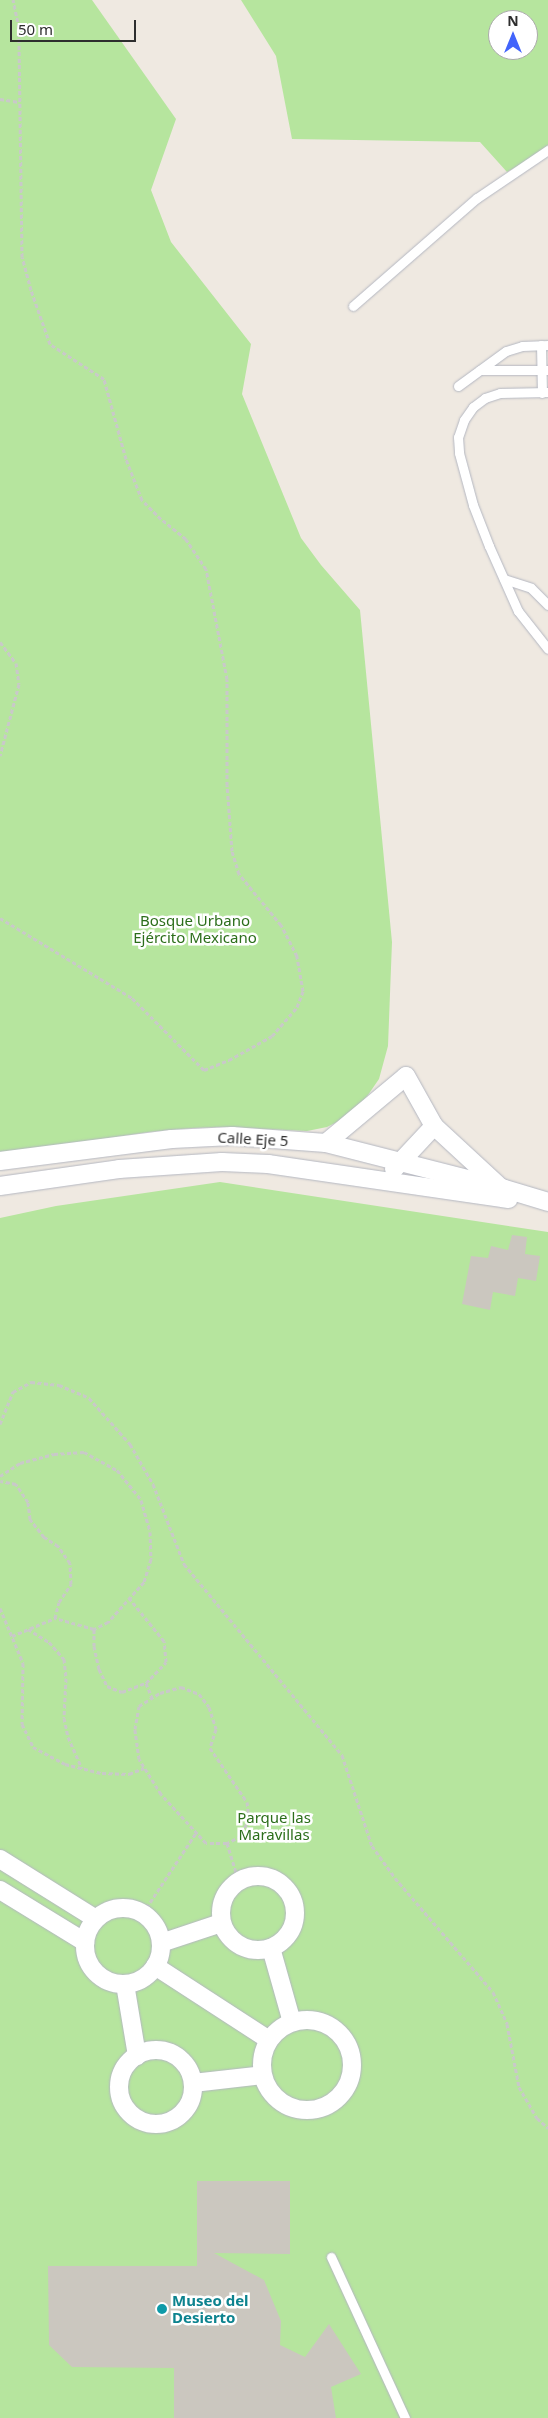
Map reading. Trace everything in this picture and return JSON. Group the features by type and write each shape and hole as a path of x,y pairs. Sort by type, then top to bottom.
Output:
{"street":[{"path":"326,1143 406,1076 434,1126 501,1193 543,1201"},
{"path":"381,1181 402,1162 434,1126"},
{"name":"Calle Eje 5","path":"0,1161 172,1139 232,1136 326,1143 402,1162 501,1193"},
{"name":"Calle Eje 5","path":"0,1186 119,1169 222,1162 268,1164 381,1181 501,1193"},
{"path":"0,1858 96,1919"},
{"path":"250,1876 268,1877 284,1886 291,1896 295,1908 290,1932 282,1942 271,1948 258,1950 241,1946 227,1934 221,1923 222,1899 229,1888 238,1880 250,1876"},
{"path":"0,1890 85,1942"},
{"path":"119,1908 132,1909 143,1914 152,1921 158,1931 161,1943 160,1955 155,1966 147,1975 137,1981 125,1984 113,1982 101,1976 92,1967 86,1956 85,1942 89,1930 96,1919 107,1912 119,1908"},
{"path":"161,1943 221,1923"},
{"path":"271,1948 292,2022"},
{"path":"155,1966 269,2040"},
{"path":"125,1984 137,2056"},
{"path":"307,2020 322,2022 335,2030 346,2041 352,2055 353,2070 349,2084 340,2097 328,2106 313,2110 298,2110 284,2105 272,2095 263,2075 263,2054 269,2040 279,2029 292,2022 307,2020"},
{"path":"160,2050 172,2054 186,2066 193,2083 192,2096 187,2107 179,2116 168,2122 155,2124 143,2122 132,2116 124,2107 118,2085 121,2073 128,2063 137,2056 148,2051 160,2050"},
{"path":"193,2083 263,2075"}],"lane":[{"path":"353,306 477,198 548,150"},
{"path":"458,386 506,351 544,345 545,392 500,393 484,398 473,407 464,420 458,437 459,453 473,506 518,611 548,650"},
{"path":"480,370 545,370"},
{"path":"504,579 531,588 548,606"},
{"path":"331,2257 405,2418"}],"path":[{"path":"0,918 132,998 204,1070 238,1055 272,1036 298,1007 303,991 298,956 281,925 239,874 232,851 227,785 228,680 206,568 186,539 160,519 142,500 126,459 104,379 50,344 31,290 22,257 19,28 13,0"},
{"path":"0,99 19,102"},
{"path":"0,642 16,663 19,684 0,756"},
{"path":"0,1424 13,1392 31,1382 59,1385 89,1398 130,1444 153,1484 184,1564 342,1755 372,1846 395,1878 493,1992 508,2024 519,2087 537,2118 548,2128"},
{"path":"0,1476 20,1463 54,1454 84,1452 117,1470 141,1500 150,1532 151,1559 144,1582 108,1622 94,1629 55,1618 12,1636"},
{"path":"0,1481 16,1484 28,1502 30,1519 44,1537 58,1546 70,1563 71,1584 59,1602 55,1618"},
{"path":"94,1629 94,1646 99,1669 107,1686 122,1692 146,1683 166,1662 164,1641 130,1598"},
{"path":"0,1608 23,1663 22,1724 32,1747 65,1764 102,1773 129,1774 144,1768"},
{"path":"28,1629 49,1642 64,1659 66,1678 64,1718 68,1737 82,1768"},
{"path":"146,1683 152,1698"},
{"path":"181,1687 199,1694 209,1707 216,1729 210,1748 246,1802 249,1818 242,1836 227,1843 206,1843 161,1794 144,1768 139,1759 135,1729 139,1706 152,1698 160,1693 181,1687"},
{"path":"143,1914 196,1832"},
{"path":"227,1843 238,1880"}],"green space":[{"name":"Bosque Urbano Ejército Mexicano","path":"0,0 92,0 176,119 151,190 171,242 251,344 242,394 301,538 321,565 360,610 392,942 388,1046 379,1079 368,1095 357,1108 343,1119 327,1127 307,1131 223,1127 193,1128 149,1132 0,1155"},
{"path":"241,0 548,0 548,149 507,172 480,142 292,139 276,56"},
{"name":"Parque las Maravillas","path":"220,1182 548,1232 548,2418 0,2418 0,1218 56,1206"}],"building":[{"path":"512,1235 527,1237 525,1254 540,1256 536,1281 518,1278 515,1296 493,1292 490,1310 462,1304 471,1256 488,1258 491,1246 508,1250"},
{"name":"Museo del Desierto","path":"197,2181 290,2181 290,2254 214,2253 264,2280 281,2321 280,2345 305,2357 329,2324 361,2374 331,2387 336,2418 174,2418 174,2368 72,2367 49,2345 48,2266 197,2266"}],"place":[{"name":"Museo del Desierto","path":"162,2309"}]}
